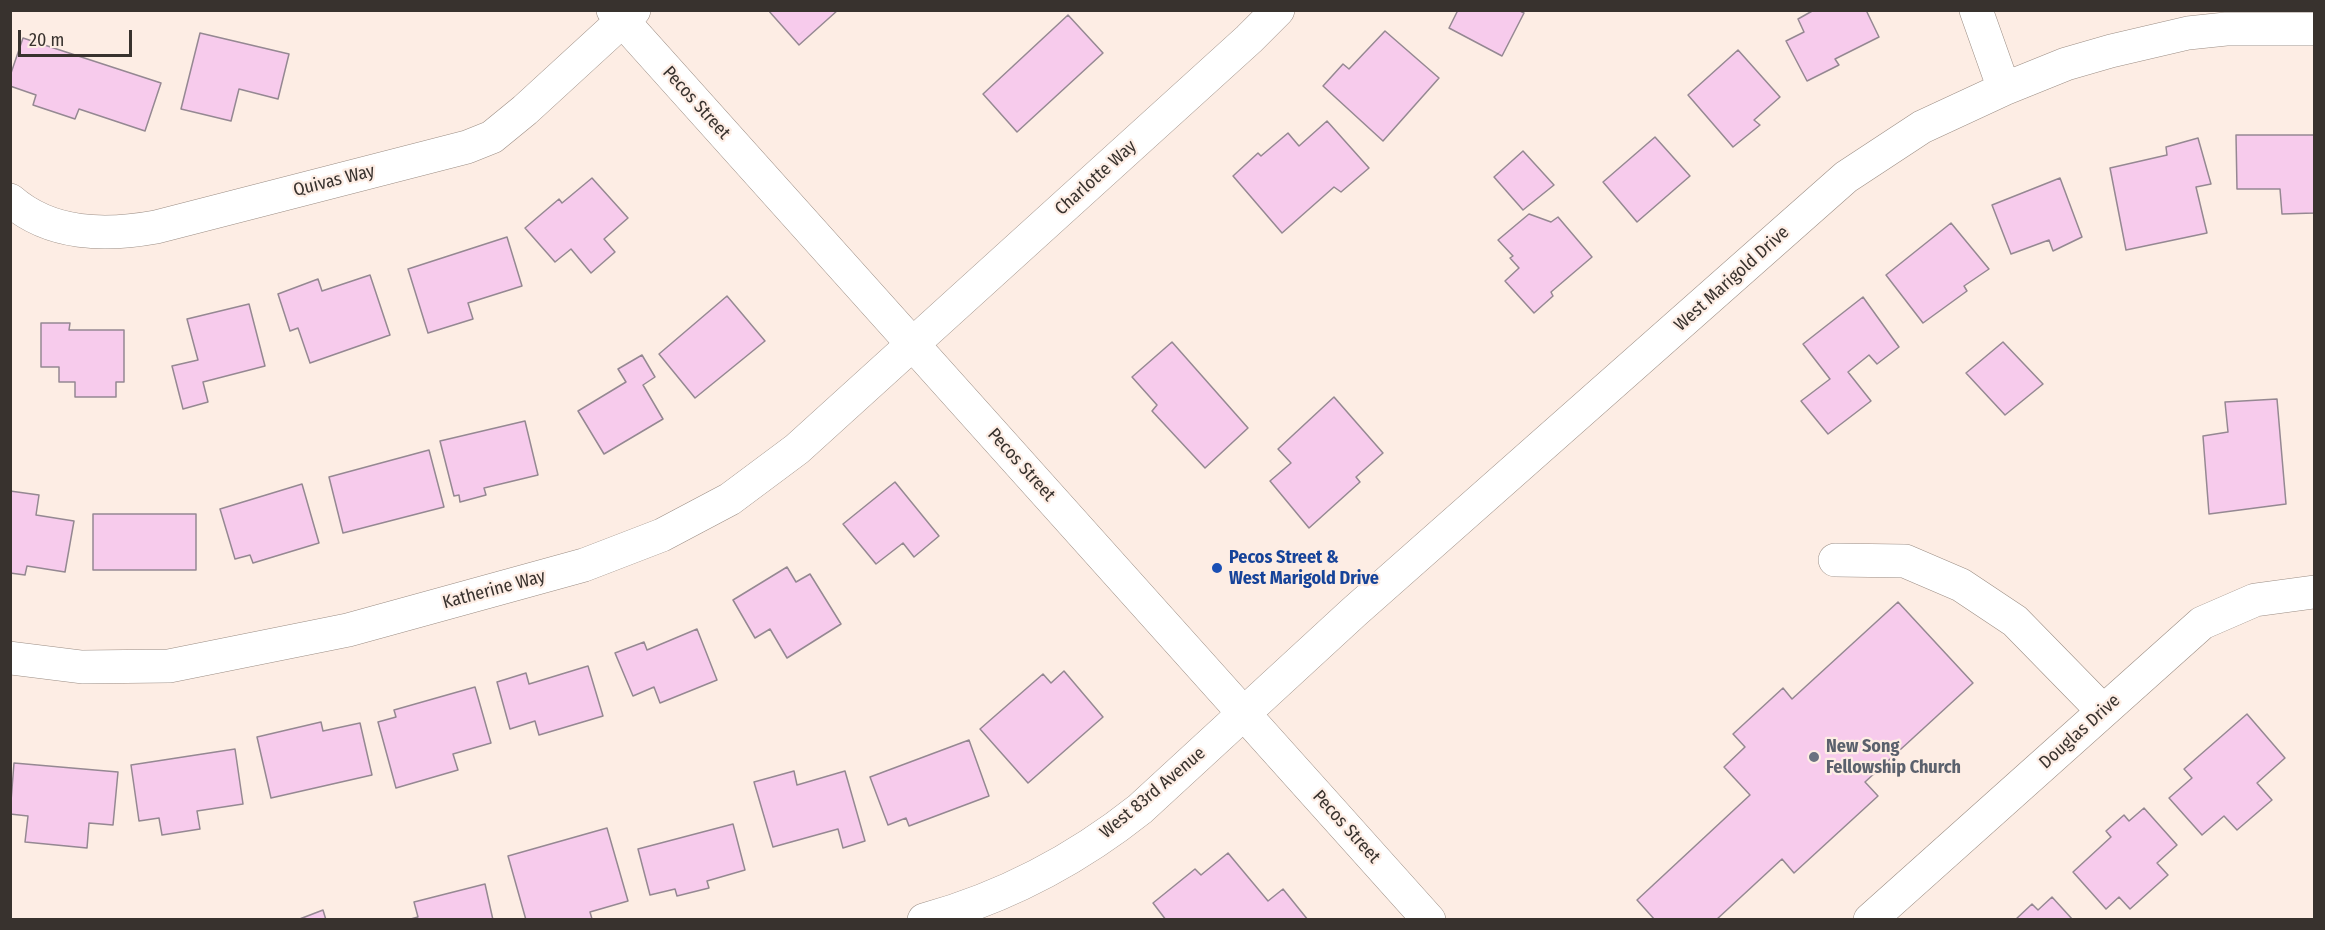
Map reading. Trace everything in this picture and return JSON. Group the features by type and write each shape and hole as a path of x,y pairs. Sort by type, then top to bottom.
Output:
{"street":[{"name":"Charlotte Way","path":"912,344 1278,10"},
{"path":"1976,10 2004,89"},
{"name":"Pecos Street","path":"623,14 912,344 1429,920"},
{"name":"Quivas Way","path":"10,200 44,222 99,233 123,233 156,227 467,147 492,137 525,110 623,14"},
{"name":"West Marigold Drive","path":"1244,713 1846,177 1922,127 2004,89 2066,64 2111,51 2188,33 2226,29 2314,29"},
{"name":"Katherine Way","path":"10,658 82,667 169,666 348,630 584,565 662,535 730,499 797,449 912,344"},
{"path":"1835,560 1905,561 1960,585 2015,621 2103,711"},
{"name":"Douglas Drive","path":"1870,920 2202,623 2255,600 2314,592"},
{"name":"West 83rd Avenue","path":"924,920 957,911 1011,889 1067,860 1115,829 1244,713"}],"building":[{"path":"768,10 838,10 799,45"},
{"path":"1458,10 1518,10 1524,13 1502,56 1449,28"},
{"path":"1814,10 1866,10 1879,37 1835,59 1839,65 1807,81 1786,41 1804,32 1798,19"},
{"path":"1068,15 1103,53 1017,132 983,94"},
{"path":"1385,31 1439,78 1383,141 1323,86 1343,64 1349,69"},
{"path":"200,33 289,54 278,99 239,89 231,121 181,109"},
{"path":"23,38 161,83 145,131 79,109 75,119 33,105 36,95 10,86 10,76"},
{"path":"1738,50 1780,97 1754,120 1760,125 1733,147 1688,95"},
{"path":"1327,121 1369,168 1341,192 1334,187 1282,233 1233,176 1258,153 1261,156 1288,133 1299,146"},
{"path":"2236,135 2314,135 2314,213 2282,214 2280,189 2237,189"},
{"path":"1655,137 1690,176 1637,222 1603,182"},
{"path":"2198,138 2211,184 2196,187 2207,233 2126,250 2110,168 2167,155 2166,147"},
{"path":"1523,151 1554,185 1523,210 1494,177"},
{"path":"592,178 628,218 604,239 615,252 591,273 571,249 555,262 525,228 559,199 562,203"},
{"path":"2060,178 2082,237 2053,251 2049,240 2011,254 1992,205"},
{"path":"1529,214 1551,222 1558,217 1592,257 1551,292 1553,296 1534,313 1505,281 1519,268 1510,258 1513,256 1498,240"},
{"path":"1951,223 1989,269 1964,286 1967,291 1923,323 1886,275"},
{"path":"507,237 522,286 468,303 473,319 428,333 408,269"},
{"path":"370,275 390,335 310,363 298,328 290,331 278,294 318,279 322,291"},
{"path":"727,296 765,341 695,398 659,354"},
{"path":"1863,297 1899,347 1877,364 1869,355 1848,372 1871,401 1828,434 1801,401 1830,379 1803,344"},
{"path":"249,304 265,366 203,382 208,402 183,409 172,366 198,360 187,319"},
{"path":"41,323 70,323 69,330 124,330 124,382 116,382 116,397 75,397 75,382 59,382 59,367 41,367"},
{"path":"1172,342 1248,428 1205,468 1152,411 1157,405 1132,377"},
{"path":"2003,342 2043,384 2005,415 1966,373"},
{"path":"642,355 655,377 643,385 663,419 604,454 578,411 626,382 618,369"},
{"path":"1334,397 1383,453 1356,477 1360,482 1309,528 1270,481 1291,463 1278,449"},
{"path":"2277,399 2286,504 2209,514 2203,436 2228,432 2225,402"},
{"path":"525,421 538,475 484,488 486,495 460,502 459,495 454,496 440,441"},
{"path":"429,450 444,507 343,533 329,477"},
{"path":"895,482 939,536 914,557 903,543 876,564 843,524"},
{"path":"302,484 319,543 253,563 250,555 235,559 220,509"},
{"path":"10,491 39,495 36,515 74,521 65,572 27,566 25,575 10,573"},
{"path":"93,514 196,514 196,570 93,570"},
{"path":"787,567 796,582 810,574 841,624 787,658 770,629 755,638 733,600"},
{"name":"New Song Fellowship Church","path":"1898,602 1973,683 1865,782 1878,796 1794,873 1782,859 1716,920 1655,920 1637,900 1750,795 1724,767 1745,747 1733,734 1783,688 1792,699"},
{"path":"697,629 717,680 660,703 654,687 633,696 615,653 644,642 647,650"},
{"path":"588,666 603,716 539,735 535,721 510,729 497,682 526,673 529,684"},
{"path":"1064,671 1103,717 1028,783 980,729 1043,674 1051,683"},
{"path":"475,687 491,743 453,754 458,770 396,788 378,722 396,717 394,710"},
{"path":"2247,714 2285,758 2257,783 2272,800 2237,830 2224,816 2202,835 2169,798 2192,778 2184,769"},
{"path":"321,722 323,731 360,723 372,775 271,798 257,737"},
{"path":"969,740 989,796 909,826 906,818 888,825 870,777"},
{"path":"235,749 243,804 197,811 200,829 162,835 159,818 139,821 131,765"},
{"path":"14,763 118,772 113,825 89,823 87,848 25,842 28,816 10,814"},
{"path":"794,771 797,785 845,771 865,841 843,848 838,829 773,847 754,782"},
{"path":"2144,808 2177,845 2157,863 2168,875 2130,909 2119,897 2106,909 2073,872 2111,837 2106,831 2124,815 2129,821"},
{"path":"733,824 745,870 707,881 709,888 677,896 675,889 650,895 638,849"},
{"path":"607,828 628,901 590,912 592,919 590,920 526,920 508,856"},
{"path":"1228,853 1268,901 1283,889 1308,920 1166,920 1153,903 1195,869 1201,875"},
{"path":"485,884 493,920 407,920 418,917 414,902"},
{"path":"2052,897 2073,920 2015,920 2032,904 2038,910"},
{"path":"323,910 326,920 297,920"}],"place":[{"name":"Pecos Street & West Marigold Drive","path":"1217,568"},
{"name":"New Song Fellowship Church","path":"1814,757"}]}
